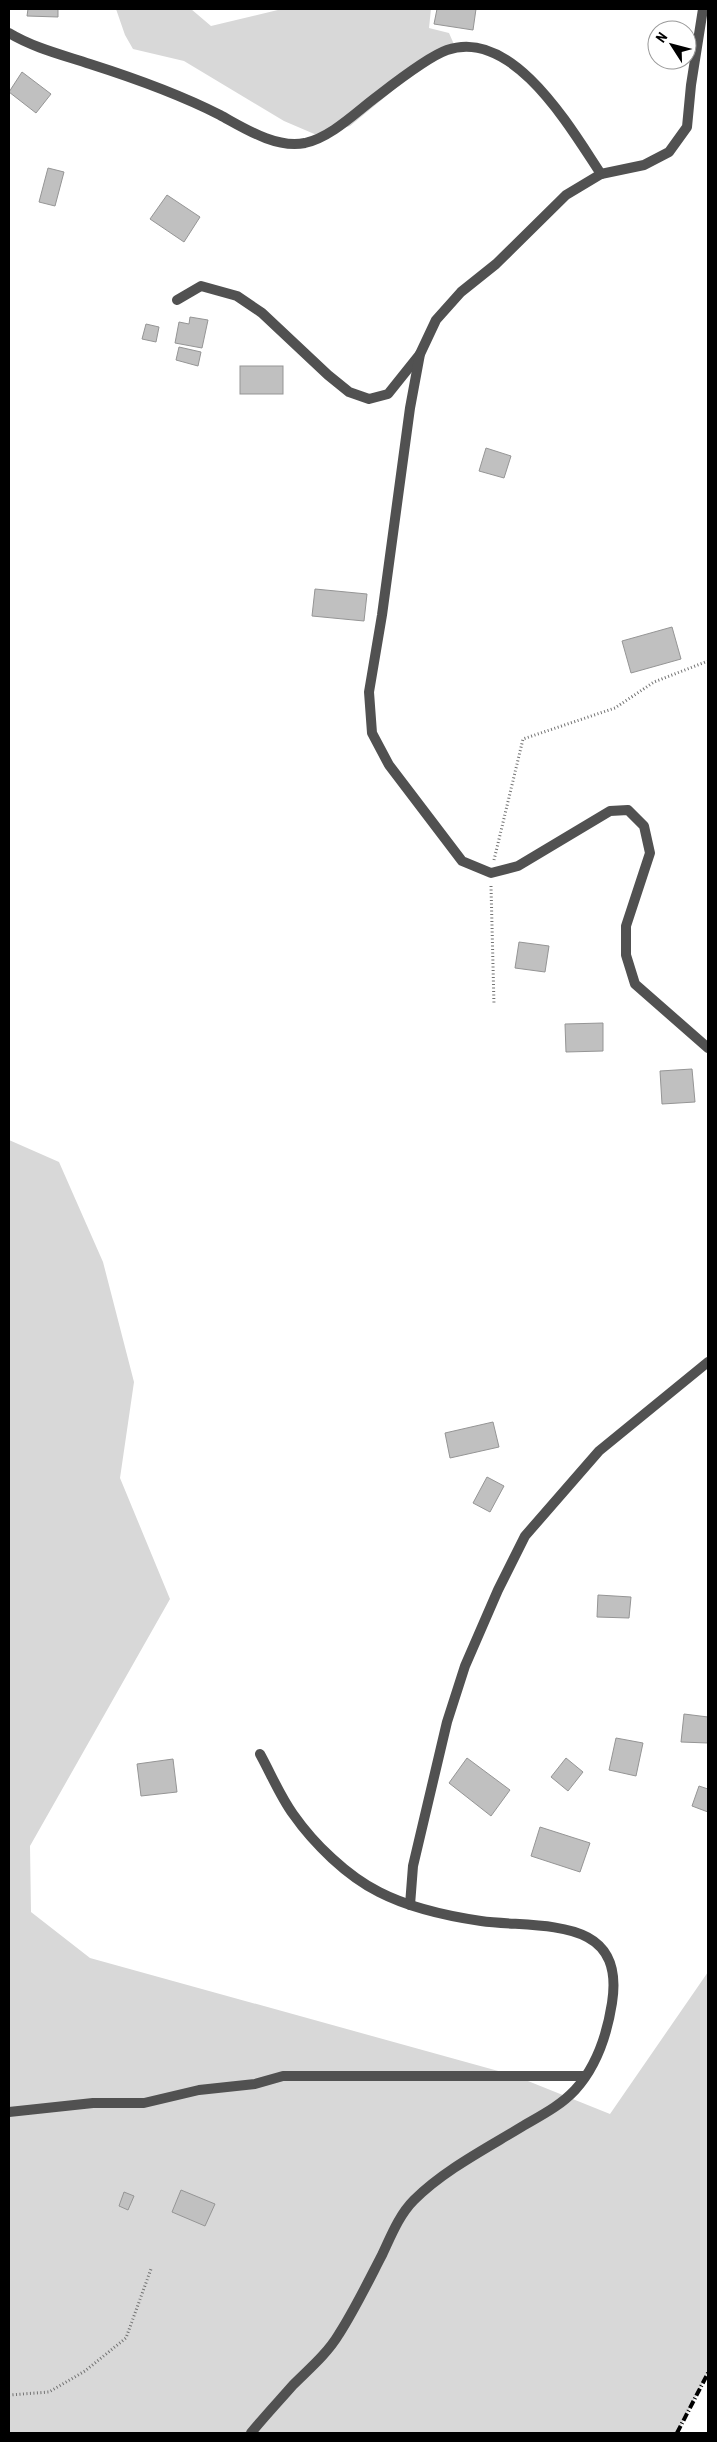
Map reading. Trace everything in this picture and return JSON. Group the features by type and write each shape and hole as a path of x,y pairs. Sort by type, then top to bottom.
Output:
{"street":[{"path":"177,300 201,286 237,296 262,312 350,392 369,399 388,394 420,354 436,320 461,292 502,258 566,195 601,174 644,165 669,152 687,127 702,9"},
{"path":"9,33 49,51 158,87 246,129 287,143 304,143 326,135 404,76 446,50 467,46 491,52 527,75 562,117 601,174"},
{"path":"420,354 410,408 382,615 369,692 372,733 389,765 462,861 491,873 518,866 610,810 628,810 644,826 650,853 626,926 626,955 635,984 708,1048"},
{"path":"410,1906 413,1866 447,1722 465,1666 524,1536 599,1451 708,1362"},
{"path":"251,2433 337,2337 359,2301 395,2228 412,2203 429,2187 474,2156 555,2108 575,2090 593,2066 607,2030 612,2000 614,1969 605,1952 594,1940 571,1930 519,1923 481,1921 410,1906 377,1892 343,1867 312,1837 292,1814 260,1754"},
{"path":"9,2112 93,2103 144,2103 200,2090 254,2084 283,2076 585,2076"}],"path":[{"path":"494,1005 491,873 523,739 615,708 654,682 708,661"},
{"path":"9,2395 49,2392 85,2371 126,2338 151,2268"}],"shaded area":[{"path":"116,9 191,9 211,26 282,9 431,9 429,28 449,33 456,49 420,68 350,126 319,136 284,121 184,61 133,49 125,35"},
{"path":"9,1140 59,1162 103,1262 134,1382 120,1478 170,1599 30,1846 31,1912 90,1958 513,2075 610,2114 708,1972 708,2373 677,2433 9,2433"}],"building":[{"path":"28,9 58,9 58,17 27,16"},
{"path":"437,9 476,9 473,30 434,24"},
{"path":"22,72 51,94 36,113 9,92"},
{"path":"48,168 64,172 55,206 39,202"},
{"path":"167,195 200,217 184,242 150,219"},
{"path":"190,317 208,320 202,348 175,343 179,322 189,324"},
{"path":"146,324 159,327 156,342 142,339"},
{"path":"179,347 201,352 198,366 176,360"},
{"path":"240,366 283,366 283,394 240,394"},
{"path":"486,448 511,456 504,478 479,471"},
{"path":"315,589 367,594 364,621 312,616"},
{"path":"672,627 681,659 631,673 622,641"},
{"path":"519,942 549,946 545,972 515,968"},
{"path":"603,1023 603,1051 566,1052 565,1024"},
{"path":"692,1069 695,1102 662,1104 660,1071"},
{"path":"493,1422 499,1447 450,1458 445,1433"},
{"path":"487,1477 504,1486 490,1512 473,1503"},
{"path":"598,1595 631,1597 629,1618 597,1617"},
{"path":"684,1714 708,1717 708,1743 681,1742"},
{"path":"616,1738 643,1743 636,1776 609,1770"},
{"path":"467,1758 510,1790 491,1816 449,1783"},
{"path":"566,1758 583,1772 568,1791 551,1777"},
{"path":"173,1759 177,1792 141,1796 137,1764"},
{"path":"699,1786 708,1789 708,1812 692,1806"},
{"path":"540,1827 590,1843 580,1872 531,1856"},
{"path":"181,2190 215,2204 205,2226 172,2212"},
{"path":"124,2192 134,2196 128,2210 119,2206"}],"railway":[{"path":"677,2433 708,2373"}]}
